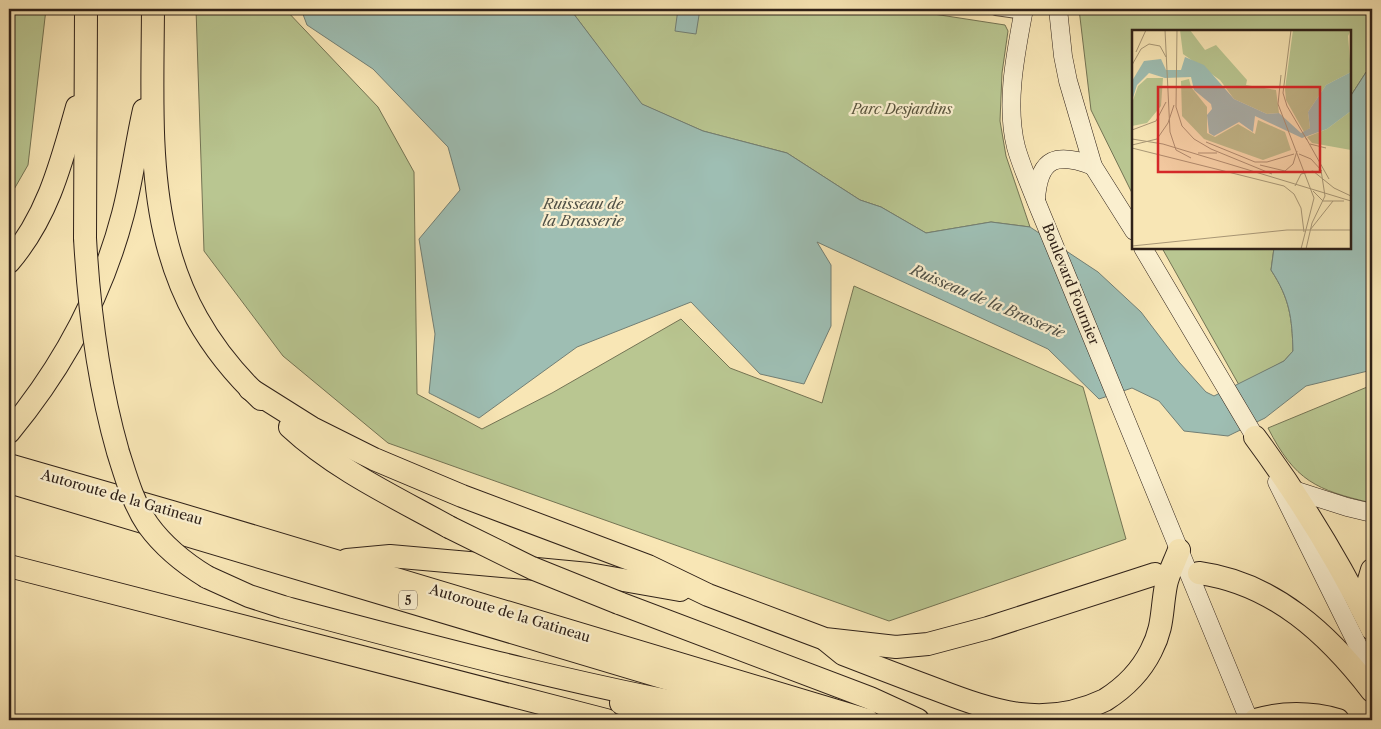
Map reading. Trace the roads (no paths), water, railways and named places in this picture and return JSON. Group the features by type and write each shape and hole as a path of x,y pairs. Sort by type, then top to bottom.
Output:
{"highway":[{"path":"86,9 85,238 98,363 115,441 131,492 142,516 164,544 182,561 208,577 249,596 283,607 555,678 696,708 772,720"},
{"path":"153,9 155,184 161,223 171,260 186,300 206,335 222,357 250,389 304,441 367,481 449,528 532,568 870,698 918,720"},
{"path":"9,262 33,230 51,196 85,74"},
{"path":"9,432 71,342 102,280 124,208 137,140 153,76"},
{"path":"250,389 312,428 374,459 462,496 648,566 708,595 825,639 889,646 928,644 988,628 1155,574"},
{"path":"1256,437 1294,490 1333,554 1372,629"},
{"name":"Autoroute de la Gatineau","path":"9,465 338,561 868,720"},
{"name":"Autoroute de la Gatineau","path":"9,482 806,720"},
{"path":"825,639 844,654 996,713 1037,720 1066,716 1094,706 1111,696 1141,667 1150,653 1161,626 1166,586 1179,550"},
{"path":"338,561 390,556 541,569 613,578 708,595"},
{"path":"9,566 606,720"},
{"path":"1361,607 1372,570"},
{"path":"1199,573 1243,584 1290,609 1333,644 1371,684"},
{"path":"555,678 670,720"},
{"path":"1255,720 1279,715 1299,714 1338,720"}],"main road":[{"path":"1058,9 1063,56 1068,81 1093,166 1132,228"},
{"name":"Boulevard Fournier","path":"1023,11 1015,66 1012,114 1016,146 1036,201 1249,720"},
{"path":"1036,201 1041,174 1047,164 1054,160 1070,158 1093,166"},
{"path":"1144,249 1256,437 1371,684"},
{"path":"1294,490 1372,513"}],"street":[{"path":"996,9 1023,11"}],"water":[{"name":"Ruisseau de la Brasserie","path":"301,9 570,9 642,104 703,131 787,153 860,200 881,207 926,233 991,222 1030,227 1098,272 1141,312 1179,362 1206,392 1214,396 1284,361 1293,351 1289,309 1282,290 1271,270 1274,249 1351,249 1351,95 1372,63 1372,370 1306,386 1265,418 1228,436 1184,431 1159,401 1132,388 1099,399 1048,349 817,242 831,265 831,326 804,384 760,374 691,302 577,347 479,418 429,393 435,334 419,239 460,190 448,147 373,69 307,25"},
{"path":"678,9 700,9 696,34 675,31"}],"park label":[{"name":"Parc Desjardins","path":"902,109"}]}
